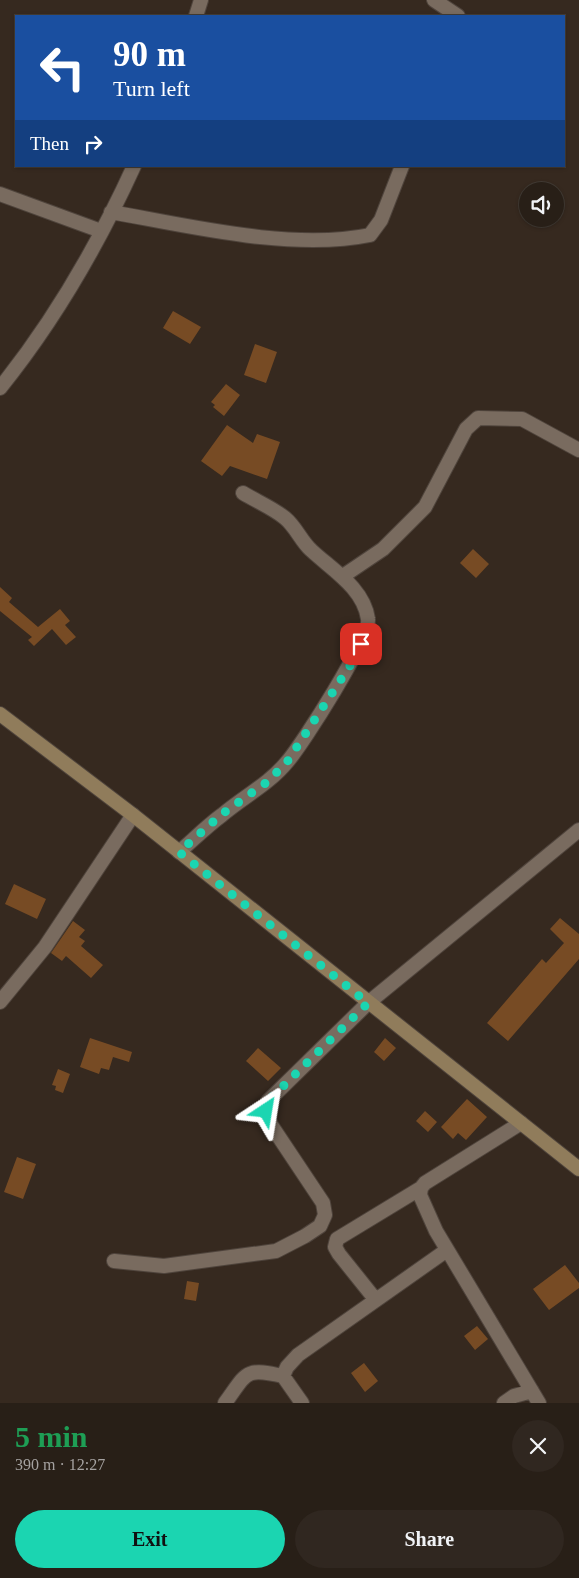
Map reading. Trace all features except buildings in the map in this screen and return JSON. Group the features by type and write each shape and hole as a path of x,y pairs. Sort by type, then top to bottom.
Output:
{"main road":[{"path":"0,714 132,815 579,1169"}],"street":[{"path":"196,15 201,0"},
{"path":"434,0 456,15"},
{"path":"0,388 30,350 73,285 133,167"},
{"path":"110,212 229,234 310,240 350,239 370,235 381,220 402,167"},
{"path":"0,194 101,231"},
{"path":"343,576 383,549 425,507 466,429 474,420 478,418 522,419 579,450"},
{"path":"179,852 222,814 267,782 287,762 355,658 367,631 368,619 362,603 343,576 310,549 295,528 284,517 243,493"},
{"path":"0,1002 44,947 132,815"},
{"path":"114,1261 164,1266 276,1251 320,1226 326,1215 323,1203 271,1125 266,1111 268,1101 368,1003 579,830"},
{"path":"375,1299 339,1254 335,1247 337,1239 421,1188 425,1183 520,1123"},
{"path":"421,1188 420,1195 447,1250 536,1397"},
{"path":"284,1376 287,1367 298,1356 375,1299 447,1250"},
{"path":"225,1403 246,1374 254,1371 284,1376 302,1403"},
{"path":"504,1403 514,1396 536,1397"}],"route":[{"path":"266,1111 268,1101 368,1003 179,852 222,814 267,782 287,762 355,658 361,644"}]}
